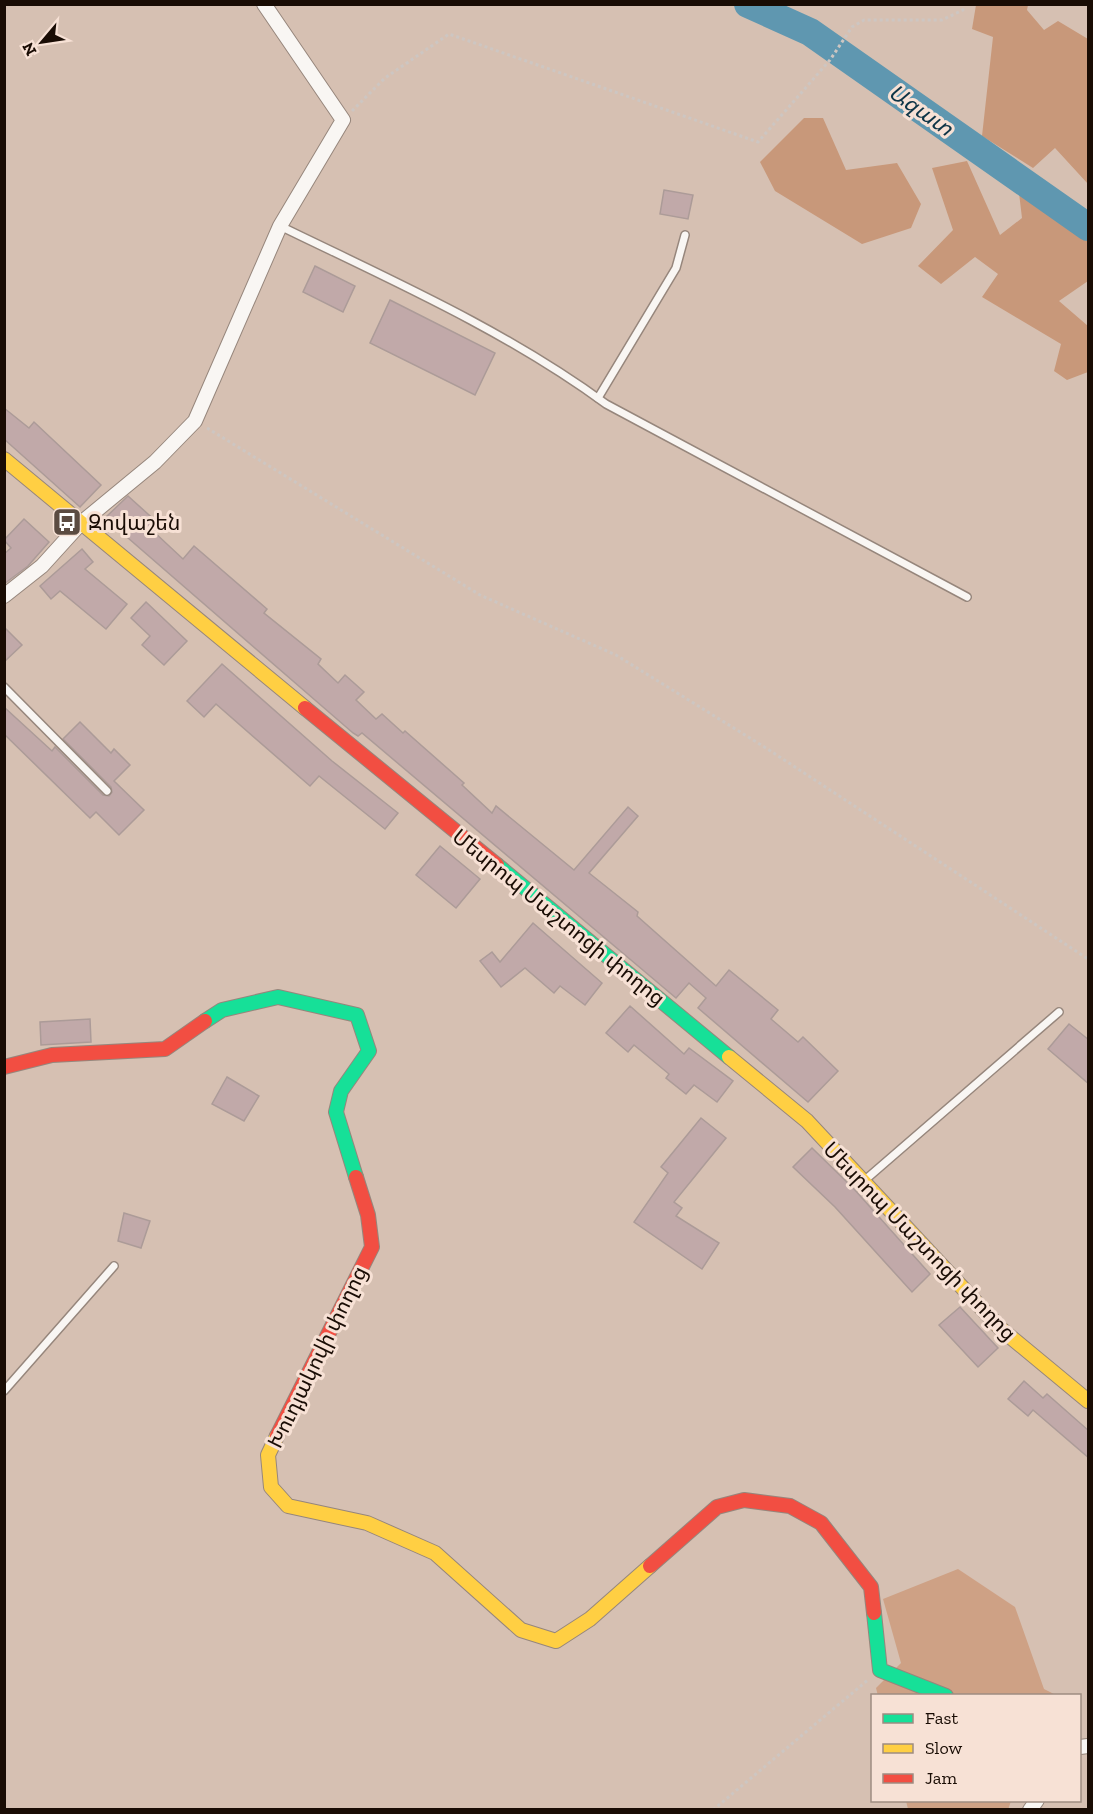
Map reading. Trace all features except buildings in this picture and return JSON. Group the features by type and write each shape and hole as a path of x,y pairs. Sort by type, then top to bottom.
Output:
{"street":[{"path":"4,596 42,566 81,523 155,462 195,421 280,226 344,120 264,4"},
{"name":"Մեսրոպ Մաշտոցի փողոց","path":"4,459 807,1121 1001,1329 1089,1401"},
{"name":"Խուդյակովի փողոց","path":"4,1067 52,1055 165,1049 222,1010 278,997 357,1015 369,1051 341,1091 336,1112 368,1215 372,1247 268,1455 271,1487 288,1506 367,1523 435,1553 520,1630 556,1641 590,1619 717,1507 744,1500 790,1506 821,1523 871,1587 880,1670"},
{"path":"880,1670 943,1694"}],"lane":[{"path":"280,226 485,326 598,398 967,597"},
{"path":"598,398 676,268 686,235"},
{"path":"4,687 107,791"},
{"path":"863,1182 1059,1012"},
{"path":"4,1391 114,1266"}],"path":[{"path":"344,120 385,78 449,34 758,142 830,60 852,27 864,20 942,20 963,10 963,4"},
{"path":"195,421 480,595 616,655 766,748 1089,959"},
{"path":"713,1809 880,1670"}],"shaded area":[{"path":"976,5 1028,5 1027,10 1044,30 1058,21 1088,39 1088,184 1055,148 1033,168 982,136 993,37 972,29"},
{"path":"804,118 823,118 846,170 897,163 921,204 911,228 862,244 775,191 760,162"},
{"path":"967,161 1000,235 1022,218 1019,193 1032,190 1088,235 1088,281 1059,301 1088,326 1088,372 1067,380 1054,371 1061,344 982,297 998,274 975,257 941,284 918,266 953,230 932,168"},
{"path":"958,1569 1015,1607 1044,1689 1054,1694 878,1694 876,1688 901,1663 883,1599"},
{"path":"906,1802 1011,1802 1008,1810 908,1809"}],"waterway":[{"name":"Ազատ","path":"748,4 810,32 1088,227"}],"traffic: fast":[{"path":"497,865 729,1057"},
{"path":"205,1021 222,1010 278,997 357,1015 369,1051 341,1091 336,1112 356,1177"},
{"path":"874,1613 880,1670 941,1694"}],"traffic: slow":[{"path":"4,459 305,708"},
{"path":"729,1057 807,1121 1001,1329 1088,1401"},
{"path":"277,1436 268,1455 271,1487 288,1506 367,1523 435,1553 521,1630 556,1641 590,1619 650,1566"}],"traffic: jam":[{"path":"305,708 497,865"},
{"path":"4,1067 52,1055 165,1049 205,1021"},
{"path":"277,1436 372,1247 368,1215 356,1177"},
{"path":"650,1566 717,1507 744,1500 790,1506 821,1523 871,1587 874,1613"}],"place":[{"name":"Զովաշեն","path":"67,522"}]}
